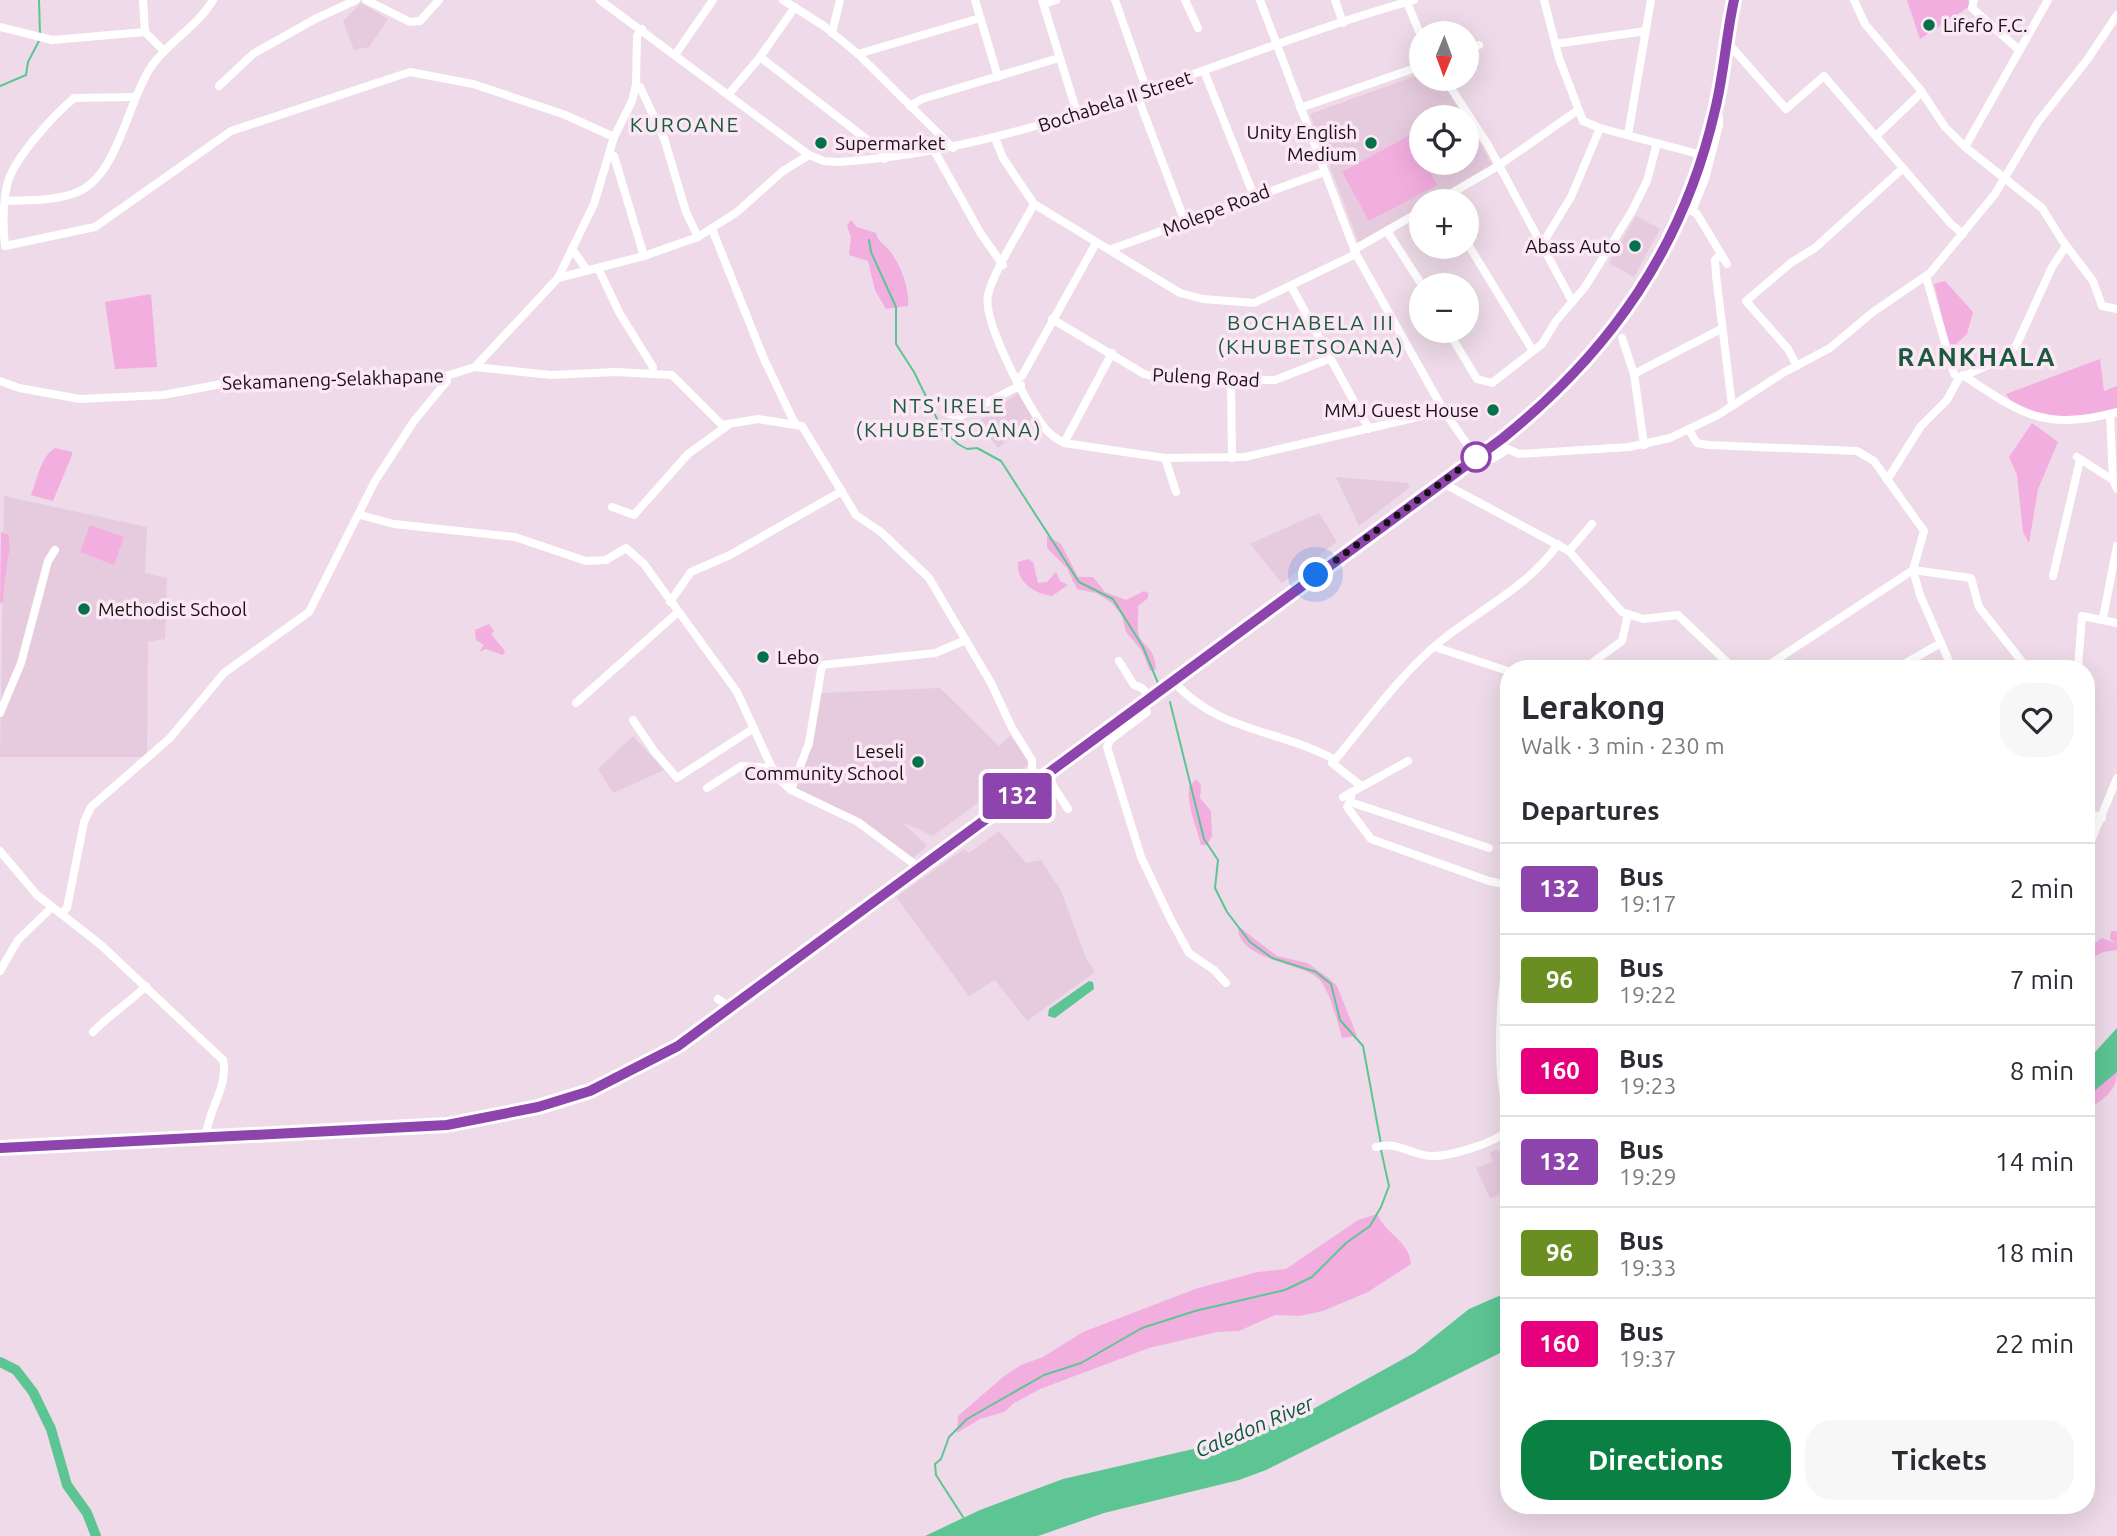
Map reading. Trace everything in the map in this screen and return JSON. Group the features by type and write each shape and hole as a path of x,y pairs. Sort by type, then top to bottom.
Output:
{"main road":[{"path":"0,1148 447,1125 538,1107 590,1091 678,1046 1174,682 1495,443 1558,392 1628,310 1669,241 1702,155 1715,111 1734,0"}],"street":[{"path":"143,0 145,32 163,50"},
{"path":"6,201 76,193 94,181 102,173 116,145 133,97 163,50 208,9 213,0"},
{"path":"219,86 253,54 315,19 356,0"},
{"path":"366,0 410,22 420,21 439,0"},
{"path":"558,278 644,256 698,237 755,198 783,172 810,155 600,0"},
{"path":"675,55 713,0"},
{"path":"783,0 858,54 953,148"},
{"path":"832,33 840,0"},
{"path":"975,0 998,77"},
{"path":"1056,0 1043,2 1078,116"},
{"path":"1115,0 1147,91"},
{"path":"1185,0 1198,28"},
{"path":"1260,0 1356,251 1444,411 1476,457"},
{"path":"1335,0 1343,23"},
{"path":"1544,0 1555,44 1578,110 1587,124 1702,155"},
{"path":"1628,135 1651,0"},
{"path":"1854,0 1865,24 1922,92 1939,120 1965,147 2042,208 2093,281 2102,306 2117,309"},
{"path":"1974,0 1972,8 2019,50"},
{"path":"1965,147 2049,0"},
{"path":"1409,1 1416,21"},
{"name":"Bochabela II Street","path":"810,155 824,161 884,159 935,152 995,138 1078,116 1409,1"},
{"path":"728,95 760,57 795,7"},
{"path":"1492,459 1508,449 1519,454 1644,445 1689,430 1830,348 1873,312 1926,277 1963,234 2005,177 2038,122 2087,60 2117,15"},
{"path":"858,54 980,18"},
{"path":"0,27 52,40 145,32"},
{"path":"475,367 558,278 594,204 611,155 614,137 632,101 636,85 637,36 642,29"},
{"path":"1555,44 1646,31"},
{"path":"1728,43 1786,110 1824,76 1963,234"},
{"path":"760,57 883,152 884,159"},
{"path":"910,106 922,99 1059,58"},
{"path":"1300,108 1409,69"},
{"path":"1204,71 1254,196"},
{"path":"133,97 74,98 53,120 14,169 7,185 5,246 95,227 231,131 410,72 473,84 563,114 614,137"},
{"path":"636,85 640,87 664,138 686,212 698,237"},
{"path":"1452,91 1499,166 1572,301"},
{"path":"1876,136 1922,92"},
{"path":"1137,95 1185,222"},
{"path":"1460,189 1499,166 1578,110"},
{"path":"1715,111 1719,117 1719,125 1705,179 1692,211 1697,214 1727,264"},
{"path":"1541,246 1571,197 1600,128"},
{"path":"995,138 1003,158 1034,204 1180,293 1203,299 1254,303 1356,251 1409,218"},
{"path":"1455,343 1477,379 1485,384 1492,383 1542,344 1585,287 1632,211 1647,181 1657,143"},
{"path":"935,152 981,234 1003,265"},
{"path":"611,155 644,256"},
{"path":"1797,366 1788,349 1746,301 1792,262 1815,248 1903,168"},
{"name":"Molepe Road","path":"1109,250 1324,172"},
{"path":"1034,204 992,283 987,303 995,330 1019,382 1046,430 1064,443 1164,458 1232,458 1264,454 1444,411"},
{"path":"712,229 764,359 795,424"},
{"path":"1387,231 1414,273"},
{"path":"950,414 961,416 1019,382 1096,243"},
{"path":"1887,480 1921,426 1956,388 1961,377 1999,360 2016,346 2052,267 2066,246"},
{"path":"572,249 587,270"},
{"path":"1721,254 1715,260 1732,406"},
{"path":"1477,259 1533,351"},
{"path":"598,268 620,314 653,366 652,373"},
{"path":"1926,277 1934,297 1954,374 2019,411 2037,417 2066,422 2113,413 2115,484"},
{"path":"1291,286 1369,429"},
{"name":"Puleng Road","path":"1052,319 1144,374 1155,377 1275,380 1329,359"},
{"path":"1634,374 1721,329"},
{"path":"1622,338 1634,374 1644,445"},
{"path":"1064,443 1112,353"},
{"name":"Sekamaneng-Selakhapane","path":"0,381 80,399 163,395 232,382 365,376 446,376 475,367 551,374 652,373 672,376 727,426"},
{"path":"61,914 67,908 84,822 91,807 170,738 225,674 309,612 375,481 414,421 447,381 446,376"},
{"path":"1231,380 1232,458"},
{"path":"612,507 634,515 688,454 727,426 758,419 802,426 856,515 881,532 929,578 966,640 1012,729 1032,760 1032,771 1042,777 1068,809"},
{"path":"1689,430 1697,443 1708,445 1857,451 1871,457 1924,531 1913,570 1920,595 1948,660"},
{"path":"1495,443 1503,453"},
{"path":"1164,458 1177,492"},
{"path":"2053,576 2078,458 2115,484"},
{"path":"1441,482 1497,515 1569,551 1622,611 1643,619 1678,615 1724,660"},
{"path":"670,602 691,572 730,555 842,491"},
{"path":"360,515 394,524 515,537 586,561 606,560 626,548 644,564 677,613 737,692 772,768 792,790 858,822 921,869"},
{"path":"1569,551 1592,524"},
{"path":"1360,785 1332,763 1395,684 1435,648 1494,605 1550,555 1558,544"},
{"path":"2103,618 2117,546"},
{"path":"0,713 21,663 48,561 55,550"},
{"path":"1776,660 1913,570 1973,580 1979,607 2021,660"},
{"path":"576,703 677,613"},
{"path":"1596,660 1622,641 1628,614"},
{"path":"2079,660 2082,616 2117,622"},
{"path":"792,790 809,743 822,665 935,653 966,640"},
{"path":"1912,660 1941,643"},
{"path":"1435,648 1500,668"},
{"path":"1119,661 1133,685 1142,688 1148,701 1147,712 1110,740 1107,747 1141,857 1189,953 1214,970 1226,983"},
{"path":"1174,682 1184,696 1208,712 1313,748 1335,760"},
{"path":"634,720 654,751 677,778 754,728"},
{"path":"1408,761 1360,785 1347,799 1348,807 1371,839 1500,883"},
{"path":"707,788 741,766 772,768"},
{"path":"2095,833 2117,778"},
{"path":"1347,799 1489,848"},
{"path":"2095,815 2102,818"},
{"path":"0,851 23,881 146,986 223,1060 220,1089 206,1124 206,1137"},
{"path":"0,971 18,940 52,907"},
{"path":"93,1032 111,1012 132,1000 146,986"},
{"path":"718,999 731,1008"},
{"path":"1380,1146 1395,1144 1430,1156 1489,1144 1500,1136"}],"shaded area":[{"name":"Lifefo F.C.","path":"1907,0 1968,0 1970,6 1920,39"},
{"path":"361,3 388,19 369,47 354,50 343,21"},
{"name":"Unity English Medium","path":"1409,78 1409,91 1449,91 1457,105 1409,105 1409,175 1475,175 1451,189 1409,189 1409,214 1359,243 1310,114"},
{"path":"1409,136 1409,175 1432,175 1437,185 1429,189 1409,189 1409,200 1369,221 1342,172"},
{"name":"Unity English Medium","path":"1479,141 1492,165 1479,173"},
{"name":"Abass Auto","path":"1636,216 1660,229 1634,277 1609,263"},
{"path":"851,220 857,227 876,233 893,255 906,284 908,306 886,309 875,290 868,261 849,255 851,237 847,226"},
{"path":"1945,281 1973,312 1967,334 1950,349 1934,284"},
{"path":"151,294 157,367 115,369 105,302"},
{"path":"2100,359 2104,391 2117,386 2117,408 2084,416 2056,416 2026,409 2010,400 2006,394"},
{"path":"1019,392 1033,418 998,448 978,422"},
{"path":"2032,423 2058,442 2038,489 2029,543 2023,532 2017,475 2009,457"},
{"path":"55,448 72,452 72,455 53,501 31,495 43,462"},
{"path":"1336,477 1407,483 1410,487 1359,526"},
{"name":"Methodist School","path":"4,496 147,527 145,573 167,578 165,639 148,642 147,757 0,757"},
{"path":"1319,513 1337,542 1282,583 1250,544"},
{"path":"90,525 124,537 114,565 80,552"},
{"path":"1,532 9,535 10,548 3,602 0,603"},
{"path":"1047,536 1061,544 1078,577 1093,577 1105,592 1126,600 1144,591 1148,593 1148,598 1138,606 1138,628 1141,639 1151,651 1156,669 1150,671 1142,651 1126,632 1122,616 1112,603 1096,593 1077,589 1067,568 1047,548"},
{"path":"1028,559 1033,562 1038,583 1047,582 1056,572 1060,581 1068,585 1052,596 1039,593 1023,581 1018,569 1018,562"},
{"path":"489,624 494,631 491,634 505,651 503,655 486,649 479,652 484,645 476,640 475,630"},
{"name":"Leseli Community School","path":"940,688 999,746 1010,736 1031,763 933,836 902,822 927,846 913,858 867,824 796,788 812,742 820,693"},
{"path":"633,736 664,770 613,793 598,769"},
{"path":"1196,779 1201,785 1200,798 1211,811 1212,836 1207,845 1201,845 1189,802 1189,787"},
{"path":"999,831 1026,863 1041,860 1061,891 1086,958 1095,972 1027,1021 995,980 969,996 896,897 964,849 969,853"},
{"path":"1238,926 1277,956 1307,963 1330,979 1337,986 1357,1036 1342,1038 1330,998 1319,979 1247,946 1240,937"},
{"path":"2111,931 2117,931 2117,950 2095,956 2095,943 2102,938 2115,943 2110,939"},
{"path":"1089,981 1093,982 1094,989 1055,1018 1048,1016 1049,1009"},
{"path":"2117,1028 2117,1072 2095,1090 2095,1052"},
{"path":"2117,1072 2111,1090 2095,1104 2095,1090"},
{"path":"1497,1149 1500,1152 1500,1195 1490,1198 1476,1168 1493,1162 1490,1153"},
{"path":"1377,1214 1407,1250 1411,1264 1368,1292 1323,1311 1299,1316 1275,1315 1239,1331 1217,1332 1149,1348 1040,1389 1014,1403 1004,1412 980,1419 957,1433 958,1416 1003,1377 1021,1365 1043,1357 1083,1332 1198,1288 1258,1272 1286,1269 1358,1220"},
{"path":"1500,1295 1500,1353 1266,1470 1239,1480 1104,1513 1038,1536 925,1536 980,1510 1063,1479 1202,1447 1304,1414 1414,1353 1469,1309"}],"waterway":[{"path":"39,0 40,34"},
{"path":"0,86 26,75 28,62 40,39"},
{"path":"869,240 871,252 896,307 896,344 914,372 942,429 967,449 977,448 1001,461 1079,582 1113,599 1143,647 1158,683"},
{"path":"1170,702 1204,839 1218,860 1215,888 1227,912 1250,942 1272,958 1316,972 1331,984 1340,1020 1363,1046 1381,1144"},
{"path":"963,1517 936,1475 935,1464 941,1459 949,1437 967,1419 1044,1375 1081,1363 1142,1328 1195,1311 1285,1290 1312,1277 1346,1243 1370,1226 1381,1207 1389,1186 1381,1150"},
{"path":"0,1362 16,1370 33,1392 51,1429 67,1485 87,1513 96,1536"}],"bus line":[{"name":"132","path":"0,1148 447,1125 538,1107 590,1091 678,1046 1503,438 1558,392 1628,310 1669,241 1685,207 1715,111 1734,0"}],"place":[{"name":"Lifefo F.C.","path":"1929,25"},
{"name":"Supermarket","path":"821,143"},
{"name":"Unity English Medium","path":"1371,143"},
{"name":"Abass Auto","path":"1635,246"},
{"name":"MMJ Guest House","path":"1493,410"},
{"name":"Methodist School","path":"84,609"},
{"name":"Lebo","path":"763,657"},
{"name":"Leseli Community School","path":"918,762"}],"district":[{"name":"KUROANE","path":"685,124"},
{"name":"BOCHABELA III (KHUBETSOANA)","path":"1311,334"},
{"name":"RANKHALA","path":"1977,356"},
{"name":"NTS'IRELE (KHUBETSOANA)","path":"949,417"}],"route":[{"path":"1316,575 1476,457"}],"water label":[{"name":"Caledon River","path":"1254,1426"}]}
